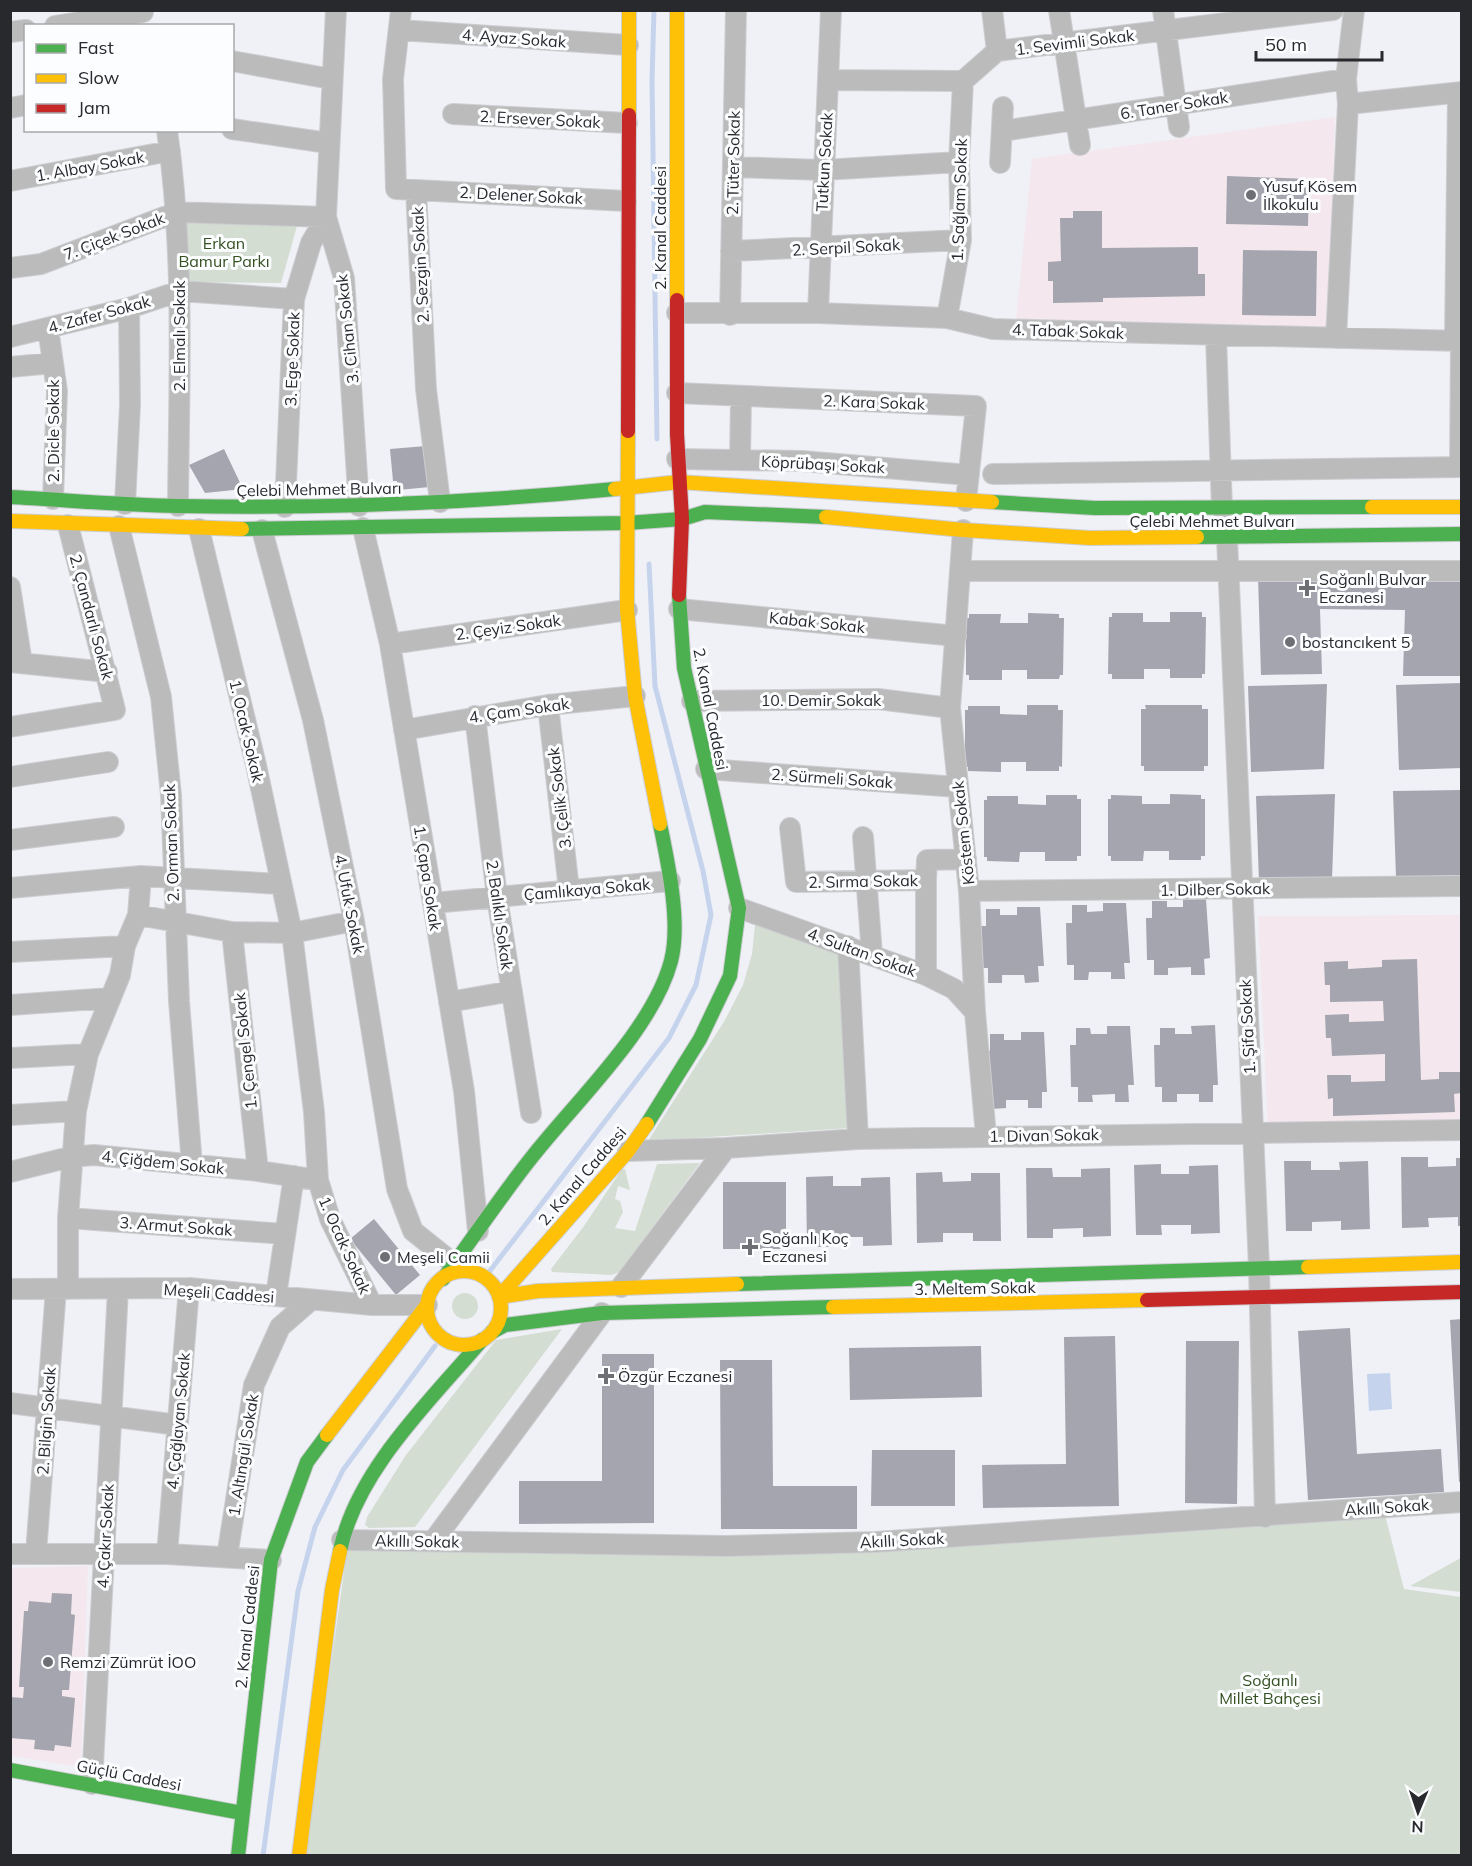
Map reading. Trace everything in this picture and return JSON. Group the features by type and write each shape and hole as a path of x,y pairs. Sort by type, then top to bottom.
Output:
{"main road":[{"name":"2. Kanal Caddesi","path":"448,1271 551,1132 631,1036 662,989 672,958 674,930 670,881 635,696 627,610 626,201 629,10"},
{"name":"2. Kanal Caddesi","path":"499,1297 627,1150 655,1112 700,1039 730,976 739,908 731,865 706,770 684,669 679,609 682,519 677,459 677,10"},
{"name":"Çelebi Mehmet Bulvarı","path":"10,497 178,506 359,506 627,488 679,482 1095,508 1461,507"},
{"name":"Çelebi Mehmet Bulvarı","path":"626,523 682,519 705,512 807,516 963,530 1089,538 1461,534"},
{"path":"10,521 68,525 262,530 500,523 626,523"},
{"name":"3. Meltem Sokak","path":"499,1297 538,1291 621,1287 1461,1262"},
{"path":"298,1856 332,1590 342,1540 360,1496 395,1443 487,1336 501,1314 499,1297 492,1284 482,1276 470,1272 448,1271 432,1291 428,1305 429,1320 442,1337 463,1345 487,1336"},
{"name":"3. Meltem Sokak","path":"487,1336 505,1325 602,1313 1260,1299 1461,1292"},
{"name":"2. Kanal Caddesi","path":"238,1856 271,1560 307,1462 428,1305"},
{"name":"Güçlü Caddesi","path":"10,1770 242,1813"}],"street":[{"name":"3. Cihan Sokak","path":"336,10 326,217 344,278 359,506"},
{"name":"2. Tüter Sokak","path":"730,315 736,10"},
{"name":"Tutkun Sokak","path":"818,313 831,10"},
{"path":"992,10 997,51"},
{"path":"1059,10 1080,145"},
{"path":"1163,10 1179,127"},
{"name":"1. Sevimli Sokak","path":"963,81 997,51 1333,10"},
{"path":"1336,338 1348,104 1346,79 1354,10"},
{"path":"73,24 144,16"},
{"name":"4. Ayaz Sokak","path":"400,20 628,45"},
{"name":"2. Sezgin Sokak","path":"400,20 393,80 396,189 416,190 426,389 440,502"},
{"path":"234,61 331,79"},
{"name":"6. Taner Sokak","path":"1002,131 1346,79"},
{"path":"828,80 963,81"},
{"name":"1. Sağlam Sokak","path":"947,318 961,240 960,162 963,81"},
{"path":"993,474 1461,467 1460,92 1348,104"},
{"path":"1000,163 1003,107"},
{"name":"2. Ersever Sokak","path":"453,114 627,123"},
{"path":"234,129 328,143"},
{"name":"2. Elmalı Sokak","path":"167,132 177,212 180,291 178,506"},
{"name":"1. Albay Sokak","path":"10,181 170,151"},
{"path":"733,167 823,170 960,162"},
{"name":"2. Delener Sokak","path":"416,190 626,201"},
{"name":"7. Çiçek Sokak","path":"10,268 41,264 177,212 326,217"},
{"name":"3. Ege Sokak","path":"285,507 294,299 311,243 326,217"},
{"name":"2. Serpil Sokak","path":"731,251 820,249 961,240"},
{"name":"4. Zafer Sokak","path":"10,337 129,308 180,291 294,299"},
{"path":"125,504 130,405 129,308"},
{"name":"4. Tabak Sokak","path":"676,313 730,315 818,313 947,318 993,329 1459,341"},
{"name":"2. Dicle Sokak","path":"48,328 57,391 53,499"},
{"path":"1216,336 1222,509"},
{"name":"2. Dicle Sokak","path":"10,368 53,363"},
{"name":"2. Kara Sokak","path":"677,393 976,406 966,501"},
{"path":"740,460 741,396"},
{"name":"Köprübaşı Sokak","path":"677,459 802,461 969,475"},
{"name":"2. Çandarlı Sokak","path":"10,727 115,710 68,525"},
{"name":"2. Orman Sokak","path":"119,526 161,697 171,795 174,922 192,1165"},
{"name":"1. Çapa Sokak","path":"363,528 390,644 464,1091 478,1231"},
{"name":"1. Ocak Sokak","path":"199,529 256,765 292,933 314,1112 318,1180 330,1219 372,1305"},
{"name":"4. Ufuk Sokak","path":"262,530 313,720 354,921 397,1189 413,1232 448,1271"},
{"name":"Köstem Sokak","path":"963,530 950,708 969,891 975,1012 986,1136"},
{"name":"1. Şifa Sokak","path":"1227,538 1259,1267 1265,1517"},
{"path":"960,571 1461,571"},
{"path":"10,587 16,663 107,672"},
{"name":"Kabak Sokak","path":"679,609 956,636"},
{"name":"2. Çeyiz Sokak","path":"390,644 627,610"},
{"name":"4. Çam Sokak","path":"404,729 548,705 635,696"},
{"name":"10. Demir Sokak","path":"692,701 878,699 950,708"},
{"name":"3. Çelik Sokak","path":"548,705 569,890"},
{"name":"2. Balıklı Sokak","path":"475,716 497,897 531,1113"},
{"path":"10,777 108,762"},
{"name":"2. Sürmeli Sokak","path":"706,770 958,787"},
{"path":"10,840 114,827"},
{"name":"2. Sırma Sokak","path":"790,828 796,882 926,880 926,975"},
{"path":"863,837 872,954"},
{"path":"926,880 927,860 966,860"},
{"path":"10,888 141,876 281,884"},
{"name":"2. Bilgin Sokak","path":"36,1553 46,1407 62,1289 70,1157 76,1111 88,1054 120,975 124,946 138,915 141,876"},
{"name":"Çamlıkaya Sokak","path":"432,903 670,881"},
{"name":"1. Dilber Sokak","path":"969,891 1461,886"},
{"name":"4. Sultan Sokak","path":"739,908 926,975 954,989 975,1012"},
{"path":"138,915 232,932 292,933 354,921"},
{"name":"1. Çengel Sokak","path":"232,932 258,1171"},
{"path":"10,952 124,946"},
{"path":"848,946 858,1139"},
{"path":"449,1002 512,991"},
{"path":"10,1005 111,998"},
{"path":"10,1058 88,1054"},
{"path":"10,1115 76,1111"},
{"name":"1. Divan Sokak","path":"627,1150 726,1148 858,1139 1461,1130"},
{"path":"621,1287 726,1148"},
{"name":"4. Çiğdem Sokak","path":"10,1172 70,1157 94,1155 258,1171 318,1180"},
{"path":"276,1296 294,1176"},
{"name":"3. Armut Sokak","path":"68,1218 285,1234"},
{"name":"Meşeli Caddesi","path":"10,1289 189,1288 372,1305 428,1305"},
{"name":"4. Çağlayan Sokak","path":"167,1554 189,1288"},
{"name":"4. Çakır Sokak","path":"92,1784 118,1289"},
{"name":"1. Altıngül Sokak","path":"227,1557 254,1385 280,1327 311,1300"},
{"path":"434,1540 602,1313"},
{"path":"10,1403 178,1425"},
{"name":"Akıllı Sokak","path":"342,1540 726,1546 875,1542 1461,1502"},
{"path":"10,1554 167,1554 271,1560"}],"shaded area":[{"path":"1335,117 1329,330 1016,320 1032,159"},
{"path":"1461,915 1461,1121 1268,1130 1258,916"},
{"name":"Remzi Zümrüt İOO","path":"88,1566 81,1767 11,1756 10,1568"}],"green space":[{"name":"Erkan Bamur Parkı","path":"185,218 297,226 281,283 186,282"},
{"path":"755,925 840,953 850,1128 648,1141 725,1020 743,985 752,954"},
{"path":"700,1163 619,1272 612,1275 552,1272 551,1269 584,1226 622,1169 625,1169 630,1190 618,1186 615,1199 620,1201 623,1212 615,1228 635,1231 657,1164"},
{"path":"465,1293 474,1297 478,1306 474,1315 465,1319 456,1315 452,1306 456,1297"},
{"path":"562,1329 415,1527 369,1528 365,1525 367,1517 406,1455 496,1340"},
{"name":"Soğanlı Millet Bahçesi","path":"1385,1515 1404,1589 1461,1597 1461,1855 304,1856 348,1544 673,1550"},
{"path":"1461,1557 1461,1592 1410,1586 1459,1559"}],"water":[{"path":"1390,1373 1392,1409 1369,1411 1367,1374"}],"building":[{"path":"1227,176 1309,179 1308,226 1226,224"},
{"path":"1073,211 1102,211 1102,248 1198,247 1198,274 1205,274 1205,296 1103,298 1103,302 1053,303 1053,281 1048,281 1048,262 1061,261 1060,218 1073,218"},
{"path":"1243,250 1317,251 1316,316 1242,315"},
{"path":"426,446 430,487 398,490 397,481 393,481 390,449"},
{"path":"224,449 243,489 205,493 189,465"},
{"path":"1258,576 1462,577 1462,676 1403,676 1405,610 1320,609 1322,674 1261,675"},
{"path":"1170,612 1202,612 1202,617 1206,617 1205,674 1202,674 1202,678 1170,678 1170,669 1144,669 1144,679 1112,679 1112,674 1108,674 1109,617 1112,617 1112,613 1143,613 1143,622 1170,622"},
{"path":"1028,613 1059,614 1059,618 1064,618 1063,675 1060,675 1059,679 1027,679 1027,670 1002,670 1002,680 969,680 969,675 966,675 966,618 969,618 969,614 1001,614 1000,623 1028,623"},
{"name":"bostancıkent 5","path":"1462,683 1462,768 1399,770 1396,685"},
{"name":"bostancıkent 5","path":"1327,684 1324,769 1251,772 1248,686"},
{"path":"1027,705 1058,705 1058,710 1063,710 1062,767 1059,766 1059,771 1026,771 1026,762 1001,762 1001,772 968,771 968,767 965,767 965,710 968,710 968,706 1000,706 1000,714 1027,715"},
{"path":"1145,705 1202,705 1202,709 1208,709 1208,766 1204,766 1204,771 1144,771 1144,766 1141,766 1141,709 1146,709"},
{"path":"1462,790 1462,875 1396,877 1393,791"},
{"path":"1170,794 1201,795 1201,799 1205,799 1205,856 1201,856 1201,860 1169,860 1169,851 1144,851 1143,861 1111,861 1111,856 1108,856 1108,799 1111,799 1111,795 1142,796 1142,804 1170,804"},
{"path":"1335,794 1332,879 1259,882 1256,796"},
{"path":"1046,795 1077,795 1077,799 1081,799 1081,856 1077,856 1077,861 1045,861 1045,852 1020,852 1019,862 987,861 987,857 984,857 984,800 987,800 987,796 1018,796 1018,804 1046,805"},
{"path":"1183,899 1206,899 1210,958 1204,959 1205,975 1191,975 1191,967 1168,968 1168,975 1154,975 1154,960 1147,960 1146,918 1152,918 1152,901 1167,901 1167,907 1183,907"},
{"path":"1103,903 1126,903 1130,963 1124,963 1125,979 1111,979 1111,972 1089,972 1088,980 1074,980 1074,965 1067,965 1066,923 1072,923 1072,905 1087,905 1087,912 1103,911"},
{"path":"1017,907 1040,907 1044,966 1038,966 1039,982 1025,983 1024,975 1002,975 1002,983 988,983 988,968 981,968 980,926 986,926 986,909 1000,909 1000,915 1017,915"},
{"path":"1417,959 1421,1080 1439,1079 1439,1072 1461,1072 1461,1093 1454,1094 1455,1112 1333,1116 1333,1098 1328,1099 1327,1075 1351,1075 1351,1082 1385,1081 1385,1054 1332,1056 1331,1038 1326,1038 1325,1015 1349,1014 1349,1022 1384,1021 1383,1001 1330,1002 1330,985 1325,985 1324,962 1348,961 1348,969 1382,967 1382,960"},
{"path":"1215,1025 1218,1085 1213,1085 1213,1102 1199,1102 1199,1094 1177,1094 1177,1102 1162,1102 1162,1087 1155,1087 1154,1045 1160,1045 1160,1028 1175,1028 1175,1034 1192,1034 1191,1026"},
{"path":"1107,1026 1130,1026 1134,1085 1128,1085 1129,1102 1115,1102 1115,1094 1092,1095 1093,1102 1078,1102 1078,1087 1071,1087 1070,1045 1076,1045 1076,1028 1090,1028 1091,1034 1107,1034"},
{"path":"1021,1032 1044,1032 1047,1092 1042,1092 1042,1108 1028,1108 1028,1100 1006,1100 1006,1108 992,1109 984,1051 990,1051 990,1034 1004,1034 1004,1040 1021,1040"},
{"path":"1401,1157 1428,1157 1428,1167 1456,1166 1456,1158 1462,1158 1462,1226 1458,1226 1458,1217 1428,1218 1429,1227 1402,1228"},
{"path":"1284,1161 1311,1161 1311,1170 1340,1170 1339,1162 1368,1161 1370,1229 1341,1230 1341,1221 1312,1222 1312,1231 1286,1231"},
{"path":"1161,1164 1161,1174 1189,1174 1189,1166 1218,1165 1220,1233 1191,1234 1191,1225 1161,1225 1162,1235 1136,1235 1134,1165"},
{"path":"1026,1168 1052,1168 1053,1177 1081,1177 1081,1169 1110,1168 1111,1236 1083,1237 1083,1228 1053,1229 1053,1238 1027,1238"},
{"path":"942,1172 943,1182 971,1181 971,1173 1000,1173 1001,1241 973,1241 973,1233 943,1233 943,1242 917,1243 916,1173"},
{"path":"833,1176 833,1186 861,1186 861,1178 890,1177 892,1245 863,1246 863,1237 834,1237 834,1247 807,1247 806,1177"},
{"path":"723,1182 786,1182 786,1249 723,1249"},
{"name":"Meşeli Camii","path":"374,1219 420,1275 396,1295 350,1239"},
{"path":"1462,1319 1462,1482 1459,1482 1450,1320"},
{"path":"1350,1328 1357,1454 1441,1449 1444,1492 1308,1500 1298,1331"},
{"path":"1115,1336 1119,1506 983,1508 982,1465 1066,1464 1064,1337"},
{"path":"1186,1341 1239,1341 1237,1504 1185,1503"},
{"path":"981,1346 982,1397 850,1400 849,1348"},
{"path":"602,1354 654,1354 654,1523 519,1524 519,1481 602,1481"},
{"path":"720,1360 772,1360 773,1486 857,1486 857,1529 721,1529"},
{"path":"872,1450 955,1450 955,1506 871,1506"},
{"path":"52,1593 72,1594 71,1614 75,1615 69,1690 62,1690 62,1696 75,1698 71,1747 55,1745 54,1751 34,1749 35,1740 10,1738 10,1697 23,1698 24,1687 19,1687 24,1611 28,1611 29,1601 51,1603"}],"waterway":[{"path":"654,10 652,80 657,439"},
{"path":"489,1272 669,1038 696,985 711,915 703,871 655,686 649,564"},
{"path":"263,1856 298,1591 315,1527 343,1470 435,1346"}],"traffic: fast":[{"path":"10,497 115,504 287,507 452,501 615,489"},
{"path":"992,502 1095,508 1372,507"},
{"path":"242,529 626,523 682,519 705,512 826,517"},
{"path":"1197,537 1462,534"},
{"path":"647,1124 700,1039 730,976 739,908 684,668 679,595"},
{"path":"443,1279 532,1157 631,1038 662,987 671,961 675,929 672,893 660,824"},
{"path":"737,1284 1308,1267"},
{"path":"492,1332 505,1325 602,1313 833,1307"},
{"path":"340,1551 349,1521 379,1465 419,1412 482,1340"},
{"path":"238,1856 271,1560 307,1462 327,1435"},
{"path":"10,1770 242,1813"}],"traffic: slow":[{"path":"629,10 629,115"},
{"path":"677,10 677,300"},
{"path":"628,431 627,610 635,696 660,824"},
{"path":"615,489 679,482 992,502"},
{"path":"1372,507 1462,507"},
{"path":"826,517 963,530 1090,538 1197,537"},
{"path":"10,521 242,529"},
{"path":"499,1297 628,1151 647,1124"},
{"path":"1308,1267 1462,1262"},
{"path":"464,1271 478,1274 490,1282 498,1294 501,1308 498,1322 490,1334 478,1342 464,1345 450,1342 438,1334 430,1322 427,1308 430,1294 438,1282 450,1274 464,1271"},
{"path":"499,1297 538,1291 737,1284"},
{"path":"833,1307 1147,1300"},
{"path":"327,1435 427,1305"},
{"path":"299,1856 332,1590 340,1551"}],"traffic: jam":[{"path":"628,431 629,115"},
{"path":"677,300 677,434 682,519 679,595"},
{"path":"1147,1300 1462,1292"}],"place":[{"name":"Yusuf Kösem İlkokulu","path":"1251,195"},
{"name":"Soğanlı Bulvar Eczanesi","path":"1307,588"},
{"name":"bostancıkent 5","path":"1290,642"},
{"name":"Soğanlı Koç Eczanesi","path":"750,1247"},
{"name":"Meşeli Camii","path":"385,1257"},
{"name":"Özgür Eczanesi","path":"606,1376"},
{"name":"Remzi Zümrüt İOO","path":"48,1662"}]}
